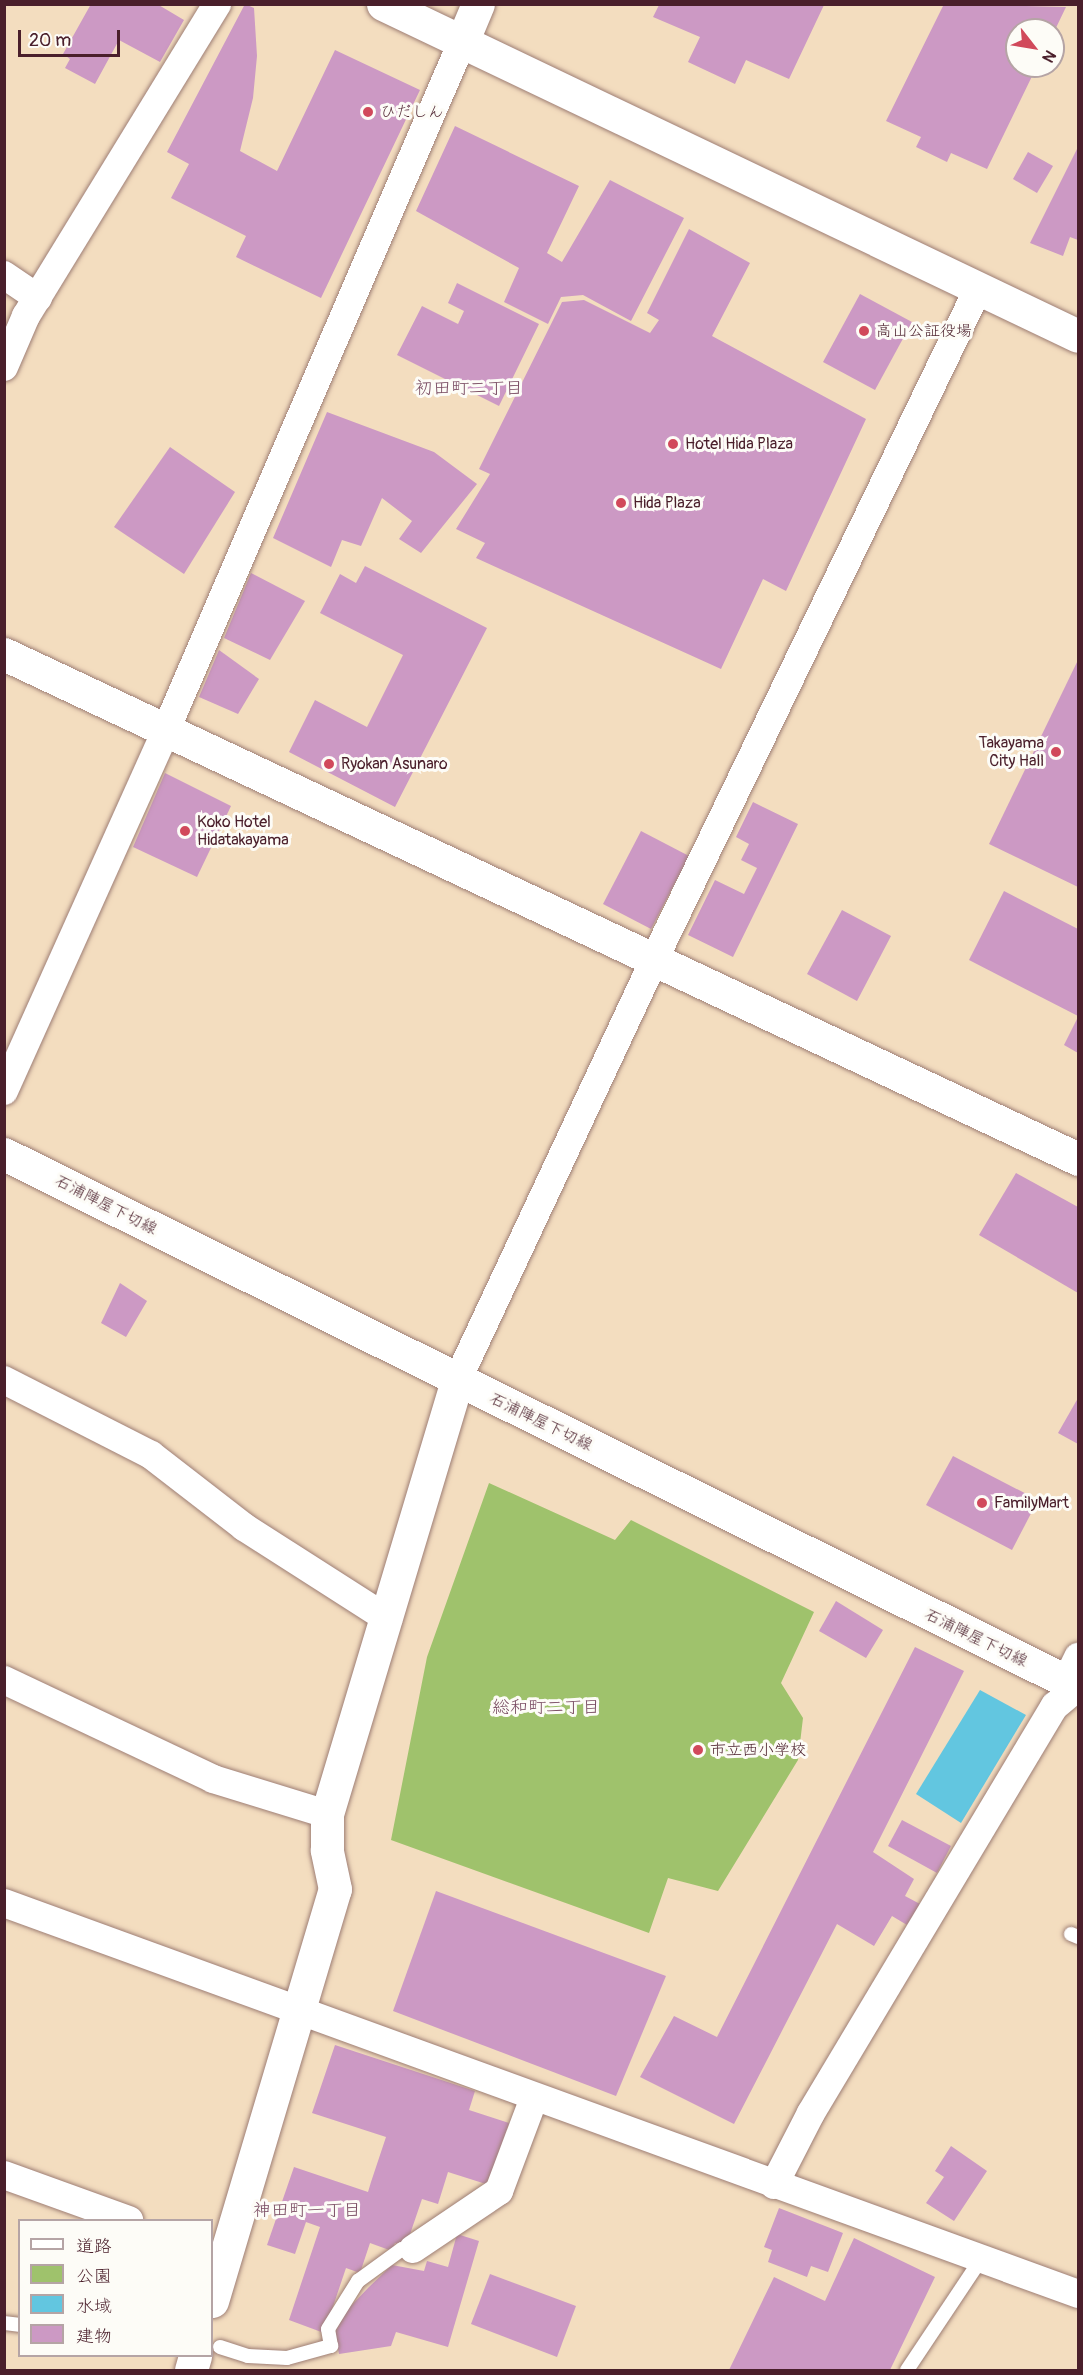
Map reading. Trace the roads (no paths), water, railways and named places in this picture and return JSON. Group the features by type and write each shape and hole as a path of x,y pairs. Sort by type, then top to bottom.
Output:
{"street":[{"path":"4,367 38,298 217,4"},
{"path":"383,4 1078,336"},
{"path":"4,1091 166,730 478,4"},
{"path":"4,275 38,298"},
{"path":"213,2293 218,2253 301,2012 335,1889 327,1850 327,1814 388,1619 457,1381 655,959 979,287"},
{"path":"4,654 1078,1159"},
{"name":"石浦陣屋下切線","path":"4,1154 457,1381 1075,1678"},
{"path":"4,1380 151,1455 244,1527 388,1619"},
{"path":"774,2185 811,2113 1055,1706 1075,1678"},
{"path":"4,1680 213,1779 327,1814"},
{"path":"4,1904 1078,2294"},
{"path":"413,2249 499,2191 534,2098"},
{"path":"4,2175 126,2219"},
{"path":"191,2370 203,2357"}],"lane":[{"path":"213,2352 287,2358 331,2346 328,2330 357,2281 402,2248 413,2249"},
{"path":"907,2370 981,2259"}],"water":[{"path":"980,1690 1026,1715 961,1823 916,1794"}],"place":[{"name":"ひだしん","path":"368,112"},
{"name":"高山公証役場","path":"864,331"},
{"name":"Hotel Hida Plaza","path":"673,444"},
{"name":"Hida Plaza","path":"621,503"},
{"name":"Takayama City Hall","path":"1056,752"},
{"name":"Ryokan Asunaro","path":"329,764"},
{"name":"Koko Hotel Hidatakayama","path":"185,831"},
{"name":"FamilyMart","path":"982,1503"},
{"name":"市立西小学校","path":"698,1750"}],"district":[{"name":"初田町二丁目","path":"469,389"},
{"name":"総和町二丁目","path":"546,1708"},
{"name":"神田町一丁目","path":"307,2211"}]}
